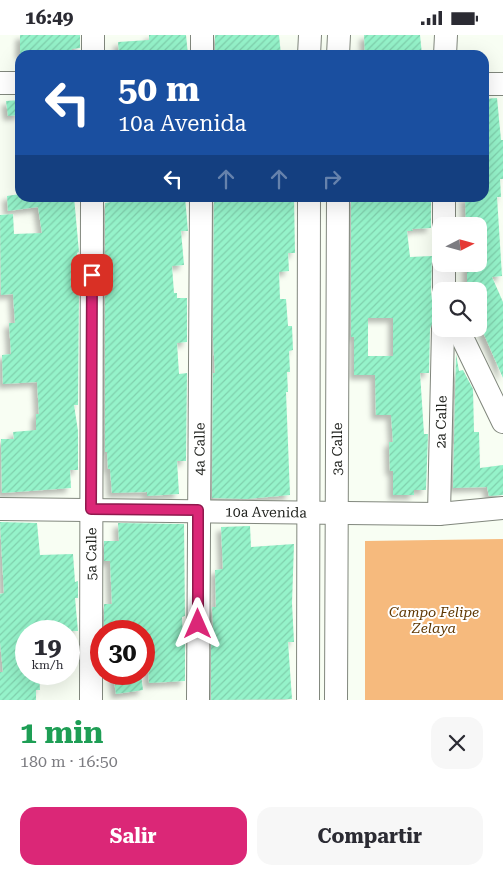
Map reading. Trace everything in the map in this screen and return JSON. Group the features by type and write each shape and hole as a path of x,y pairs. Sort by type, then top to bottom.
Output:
{"street":[{"path":"92,50 93,35"},
{"path":"202,35 202,50"},
{"path":"309,50 310,35"},
{"path":"338,50 339,35"},
{"path":"446,35 446,50"},
{"path":"0,83 15,83"},
{"path":"489,84 503,84"},
{"name":"5a Calle","path":"91,700 92,202"},
{"name":"4a Calle","path":"198,700 201,202"},
{"name":"3a Calle","path":"308,700 309,202"},
{"name":"3a Calle","path":"336,700 338,202"},
{"path":"444,202 444,217"},
{"name":"2a Calle","path":"439,514 443,337"},
{"path":"462,337 503,421"},
{"name":"10a Avenida","path":"0,509 309,511 439,514 503,508"}],"green space":[{"name":"Campo Felipe Zelaya","path":"503,539 503,700 365,700 365,541"}],"building":[{"path":"20,35 80,35 80,48 72,50 20,50"},
{"path":"149,35 186,35 188,50 119,50 118,42 149,40"},
{"path":"215,35 279,35 280,50 215,50"},
{"path":"364,35 420,35 422,50 365,50"},
{"path":"497,98 501,140 503,140 503,179 500,179 501,197 497,197 502,276 492,277 503,302 503,378 485,337 487,337 487,282 467,282 467,273 488,273 488,217 466,217 465,202 489,202 489,99"},
{"path":"15,100 15,115 8,116 6,101"},
{"path":"15,195 15,202 74,202 79,252 77,253 79,286 78,405 74,405 78,431 78,470 70,470 71,488 2,493 1,439 14,439 13,432 36,430 36,414 39,414 37,382 3,384 2,355 11,354 9,323 15,323 13,294 1,295 0,215 13,214 14,234 42,233 38,207 8,211 7,196"},
{"path":"185,202 188,231 181,231 184,265 172,266 174,293 177,293 177,298 187,298 187,342 177,343 179,374 187,373 186,461 177,461 179,494 147,496 147,492 112,493 110,469 108,469 107,452 105,452 105,293 108,293 105,256 105,203"},
{"path":"214,202 294,202 295,253 288,253 289,271 279,272 280,299 286,299 288,326 292,326 293,350 289,351 290,372 287,372 288,392 286,392 290,495 247,499 212,498 213,373 215,373 213,339"},
{"path":"351,202 431,202 431,228 407,231 410,257 432,256 432,324 430,329 429,373 420,373 424,434 428,434 426,490 414,490 414,495 393,495 393,471 390,471 389,442 393,442 391,415 376,415 375,375 354,375 354,337 351,337","holes":["368,318 393,318 393,356 368,356"]},
{"path":"456,354 459,371 463,370 473,389 474,432 479,432 480,468 503,465 503,495 489,496 487,487 453,488"},
{"path":"0,522 37,523 40,555 73,554 75,582 78,581 78,598 75,598 77,620 15,620 15,685 40,685 40,690 36,690 36,700 0,700 0,672 3,672 0,642 0,594 4,593"},
{"path":"118,523 184,524 185,616 182,617 183,643 185,643 185,681 155,683 155,620 104,620 104,604 112,604 110,561 104,561 104,541 119,541"},
{"path":"250,526 251,547 294,544 292,603 294,642 288,642 292,699 211,700 211,644 214,644 212,607 216,607 215,570 223,569 221,527"},
{"path":"115,685 142,685 143,690 116,694"}],"route":[{"path":"92,275 91,509 198,510 198,624"}]}
